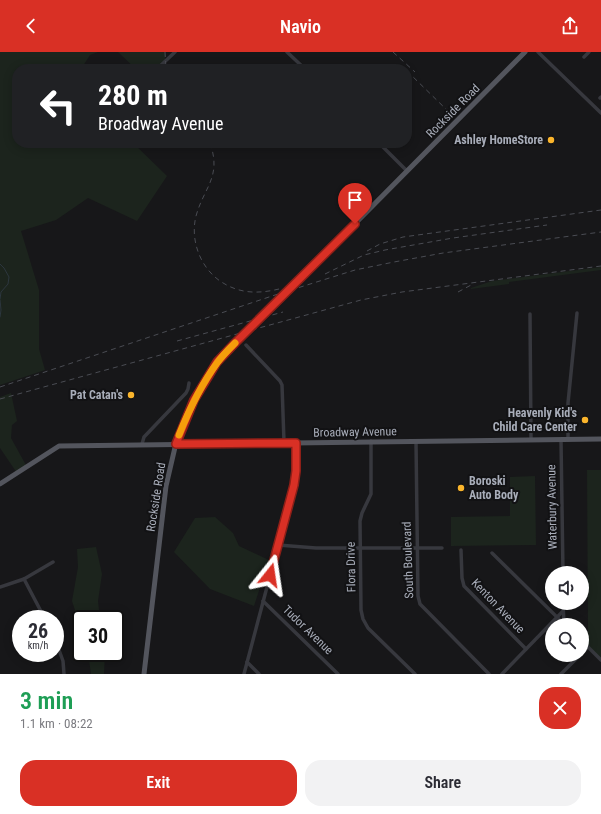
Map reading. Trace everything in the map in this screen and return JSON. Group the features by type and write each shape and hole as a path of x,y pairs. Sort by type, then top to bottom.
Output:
{"main road":[{"name":"Rockside Road","path":"144,674 166,486 176,444 194,400 217,362 525,52"},
{"name":"Broadway Avenue","path":"0,484 60,446 601,439"}],"street":[{"path":"162,64 175,52"},
{"path":"287,52 300,64"},
{"path":"538,52 601,113"},
{"path":"584,57 589,52"},
{"path":"384,148 407,170"},
{"path":"530,314 531,440"},
{"path":"568,440 568,403 577,314"},
{"path":"246,345 282,385 284,442"},
{"path":"142,444 144,437 186,393 189,383"},
{"name":"Waterbury Avenue","path":"561,440 562,566"},
{"name":"Flora Drive","path":"371,441 371,494 361,516 361,610 363,618 370,630 415,674"},
{"name":"South Boulevard","path":"416,442 418,596 420,604 489,674"},
{"path":"244,674 294,485 296,471 296,443"},
{"path":"278,545 316,548 442,548"},
{"name":"Kenton Avenue","path":"462,550 462,578 464,586 526,649"},
{"path":"492,553 557,617"},
{"path":"0,588 24,579 53,562"},
{"path":"24,579 40,610"},
{"name":"Tudor Avenue","path":"263,601 338,674"},
{"path":"502,674 563,611"},
{"path":"563,611 564,618"},
{"path":"589,648 601,660"},
{"path":"63,662 64,674"},
{"path":"247,662 259,674"},
{"path":"561,674 573,662"}],"shaded area":[{"path":"0,52 98,52 90,55 84,64 12,64 12,148 138,148 167,176 137,221 88,198 56,220 21,231 39,290 39,349 45,370 0,385"},
{"path":"118,52 165,52 165,62 163,64 131,64"},
{"path":"601,267 601,270 509,282 509,284 471,289 492,281"},
{"path":"11,393 17,421 12,425 11,438 27,467 17,473 0,448 0,397"},
{"path":"587,470 601,470 601,660 589,648 589,566 588,566"},
{"path":"535,476 536,545 451,546 451,517 510,516 510,477"},
{"path":"215,517 233,533 239,546 269,560 254,606 210,589 174,552 195,518"},
{"path":"96,547 102,574 98,601 99,610 75,610 72,601 78,567 77,549"},
{"path":"89,662 105,662 104,674 91,674"}],"waterway":[{"path":"0,264 9,277 8,284 1,292 0,299"},
{"path":"0,300 0,317"}],"railway":[{"path":"165,52 166,64"},
{"path":"393,52 406,64"},
{"path":"412,69 415,72"},
{"path":"412,76 452,115"},
{"path":"211,148 214,165 213,173 199,206 194,225 194,234 198,252 202,261 220,281 241,291 264,292 279,289"},
{"path":"367,251 380,244 403,237 601,210"},
{"path":"325,274 364,255 385,250 453,238 547,225"},
{"path":"0,387 275,295 355,270 443,253 601,232"},
{"path":"0,399 361,300 402,292 601,266"},
{"path":"458,292 473,284"},
{"path":"177,341 283,312"}],"slow traffic":[{"path":"179,435 194,400 217,362 235,343"}],"place":[{"name":"Ashley HomeStore","path":"551,140"},
{"name":"Pat Catan's","path":"131,395"},
{"name":"Heavenly Kid's Child Care Center","path":"585,420"},
{"name":"Boroski Auto Body","path":"461,488"}],"route":[{"path":"270,575 294,485 296,471 296,443 176,444 194,400 217,362 355,224"}]}
